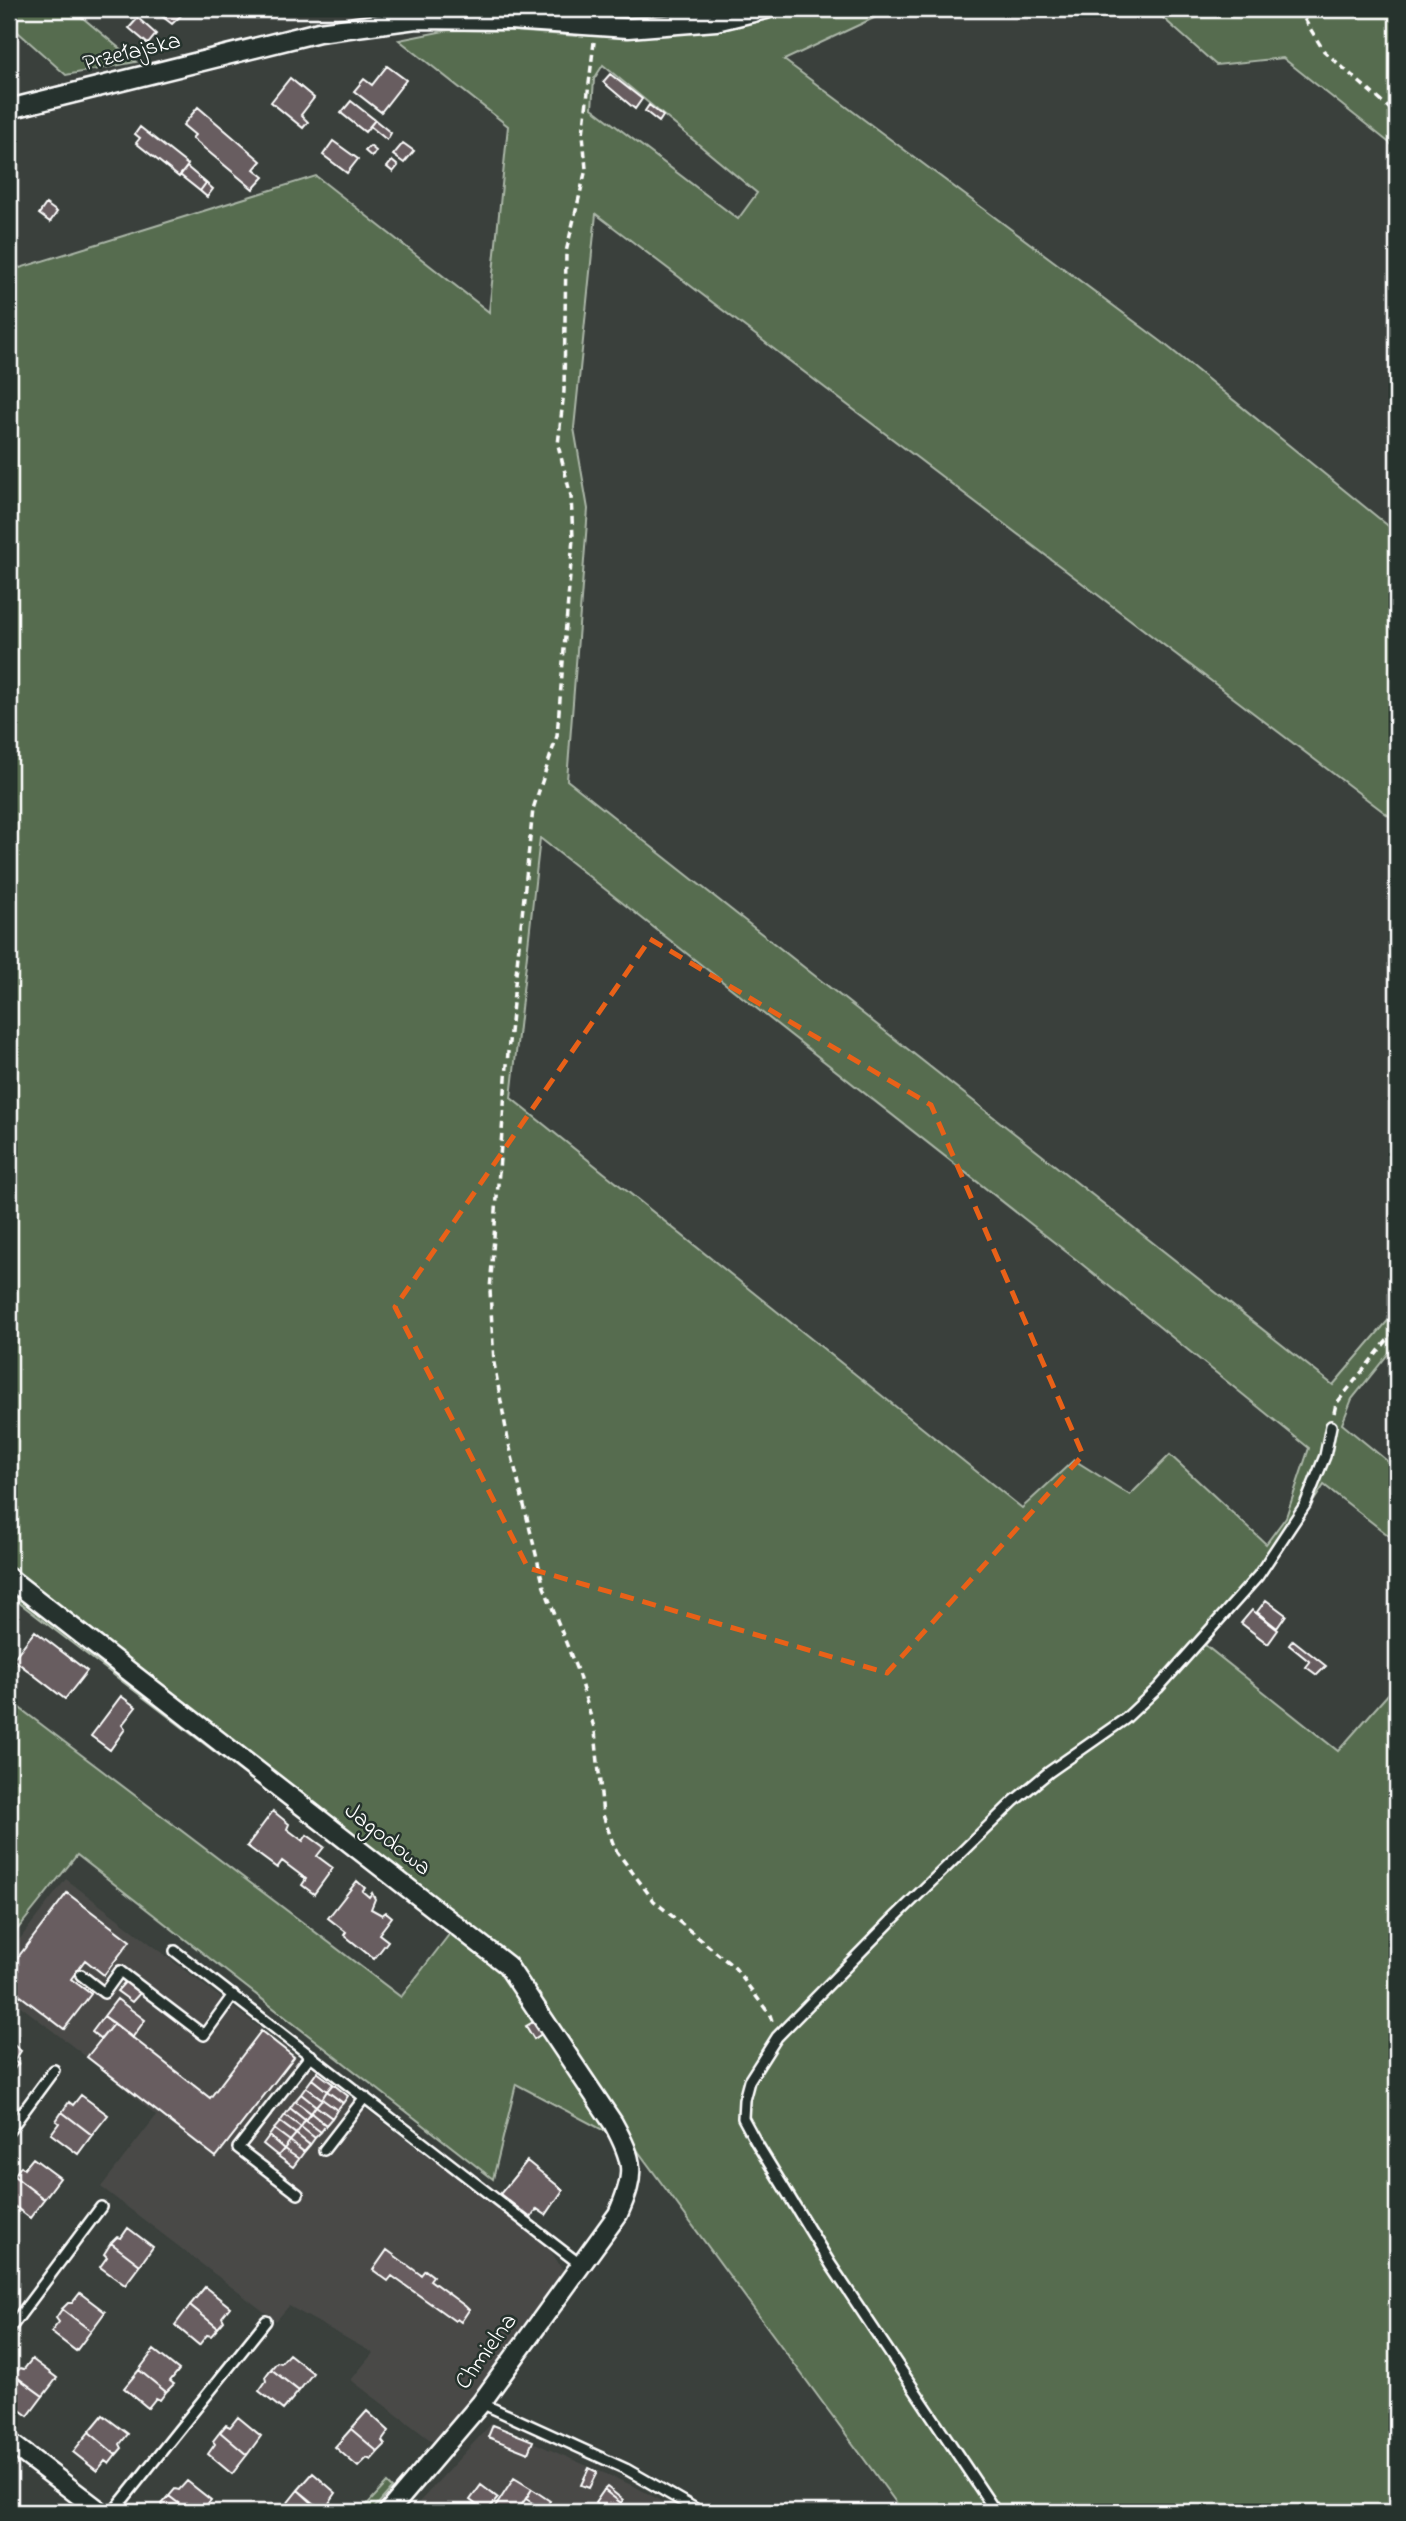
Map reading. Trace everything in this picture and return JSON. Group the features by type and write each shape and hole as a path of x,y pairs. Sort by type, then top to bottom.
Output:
{"street":[{"name":"Przełajska","path":"9,108 319,32 416,19 509,14 628,28 716,21 766,9"},
{"name":"Jagodowa","path":"9,1578 507,1965 591,2088 627,2148 631,2167 629,2190 618,2214"},
{"name":"Chmielna","path":"388,2512 481,2403 618,2214"},
{"path":"9,2442 101,2512"}],"lane":[{"path":"996,2512 831,2265 756,2142 744,2118 744,2100 749,2081 777,2037 1014,1801 1049,1772 1125,1719 1167,1678 1258,1576 1305,1505 1325,1456 1331,1426"},
{"path":"175,1951 581,2265"},
{"path":"81,1975 104,1993 120,1971 204,2035 233,1995"},
{"path":"298,2194 238,2148 311,2055"},
{"path":"9,2131 54,2070"},
{"path":"324,2150 365,2097"},
{"path":"9,2330 101,2207"},
{"path":"113,2512 266,2321"},
{"path":"481,2403 626,2469 701,2512"}],"path":[{"path":"1298,9 1324,51 1397,115"},
{"path":"595,26 583,134 586,169 566,252 564,391 558,446 570,496 573,538 557,736 533,809 508,1052 490,1290 495,1363 508,1440 544,1587 578,1673 595,1731 603,1815 615,1849 654,1901 735,1968 770,2015 777,2037"},
{"path":"1331,1426 1336,1404 1397,1328"}],"highlighted area":[{"path":"650,939 931,1105 1083,1455 887,1673 528,1568 395,1307"}],"shaded area":[{"path":"66,1879 388,2126 545,2242 565,2273 469,2403 433,2442 351,2380 373,2353 289,2306 276,2321 101,2187 156,2116 111,2076 9,1997 9,1953"},
{"path":"491,2424 636,2487 681,2512 410,2512"}],"green space":[{"path":"9,9 72,9 136,62 66,75 9,24"},
{"path":"581,9 893,9 784,60 1162,342 1397,533 1397,822 596,214 574,428 588,509 567,780 1333,1385 1397,1310 1397,1343 1352,1399 1342,1424 1397,1469 1397,1542 1324,1485 1267,1573 1205,1645 1338,1751 1397,1684 1397,2512 903,2512 635,2147 516,2084 493,2179 77,1855 9,1940 9,1700 401,1997 451,1932 9,1595 9,259 20,268 316,176 489,312 508,126 399,40 449,30 577,36","holes":["603,65 757,193 738,219 592,108 594,79","540,838 1078,1261 1309,1448 1286,1517 1266,1544 1170,1455 1130,1495 1074,1460 1022,1508 511,1098"]},
{"path":"1153,9 1397,9 1397,149 1283,58 1216,65"},
{"path":"387,2483 392,2488 371,2512 360,2512"}],"building":[{"path":"188,9 172,24 155,11"},
{"path":"138,18 156,34 148,44 129,28"},
{"path":"387,66 406,80 381,112 354,91 364,79 372,85"},
{"path":"610,74 642,99 635,109 603,82"},
{"path":"290,78 314,98 301,115 308,122 303,128 271,102"},
{"path":"351,101 375,120 365,132 341,113"},
{"path":"649,105 663,116 659,122 645,111"},
{"path":"198,107 261,161 254,169 264,177 253,189 192,138 195,135 183,125"},
{"path":"375,120 391,133 387,140 370,126"},
{"path":"140,127 188,165 179,177 136,143 140,138 135,134"},
{"path":"333,141 358,159 347,173 323,155"},
{"path":"403,143 414,151 404,163 393,155"},
{"path":"370,146 376,151 372,157 365,151"},
{"path":"392,161 398,166 393,172 387,167"},
{"path":"187,167 206,183 200,191 180,175"},
{"path":"206,183 213,189 207,197 200,191"},
{"path":"46,204 57,212 50,222 39,214"},
{"path":"1266,1600 1286,1615 1277,1628 1257,1612"},
{"path":"1252,1610 1278,1630 1268,1644 1241,1623"},
{"path":"35,1631 87,1671 65,1699 13,1659"},
{"path":"1293,1640 1326,1666 1317,1675 1306,1667 1310,1662 1289,1645"},
{"path":"121,1696 136,1707 122,1725 125,1729 110,1750 91,1736"},
{"path":"273,1811 289,1824 287,1829 303,1841 307,1835 324,1847 317,1856 333,1868 314,1894 302,1885 306,1879 282,1861 277,1868 247,1846"},
{"path":"357,1881 365,1888 362,1891 369,1897 372,1893 375,1899 371,1909 382,1915 386,1912 392,1917 379,1934 388,1941 374,1959 328,1918"},
{"path":"67,1893 130,1941 104,1975 85,1960 71,1979 91,1994 64,2029 9,1987 9,1969"},
{"path":"127,1980 141,1992 132,2002 117,1991"},
{"path":"117,1999 145,2020 132,2038 104,2016"},
{"path":"104,2016 114,2023 101,2039 92,2032"},
{"path":"535,2021 543,2033 534,2039 526,2026"},
{"path":"114,2023 210,2098 261,2031 294,2057 216,2157 87,2057"},
{"path":"9,2041 21,2051 14,2061 18,2064 10,2074"},
{"path":"317,2072 333,2084 327,2091 312,2079"},
{"path":"312,2079 327,2091 322,2099 306,2087"},
{"path":"333,2084 348,2096 343,2103 327,2091"},
{"path":"306,2087 322,2099 316,2106 301,2094"},
{"path":"327,2091 343,2103 337,2110 322,2099"},
{"path":"301,2094 316,2106 311,2113 295,2101"},
{"path":"81,2095 108,2115 92,2135 62,2112 69,2102 73,2105"},
{"path":"322,2099 337,2110 332,2118 316,2106"},
{"path":"295,2101 311,2113 305,2120 290,2108"},
{"path":"316,2106 332,2118 326,2125 311,2113"},
{"path":"290,2108 305,2120 301,2127 285,2115"},
{"path":"62,2112 92,2135 78,2154 51,2134 59,2123 56,2121"},
{"path":"311,2113 326,2125 321,2132 305,2120"},
{"path":"285,2115 301,2127 296,2134 280,2122"},
{"path":"305,2120 321,2132 315,2138 301,2127"},
{"path":"280,2122 296,2134 290,2141 274,2129"},
{"path":"301,2127 315,2138 310,2145 296,2134"},
{"path":"274,2129 290,2141 284,2149 269,2136"},
{"path":"296,2134 310,2145 304,2152 290,2141"},
{"path":"269,2136 284,2149 278,2156 263,2144"},
{"path":"290,2141 304,2152 299,2159 284,2149"},
{"path":"284,2149 299,2159 293,2167 278,2156"},
{"path":"33,2158 60,2178 44,2199 14,2176 21,2166 24,2169"},
{"path":"527,2161 563,2190 546,2215 537,2209 531,2218 500,2194"},
{"path":"14,2176 44,2199 30,2218 9,2202 9,2182"},
{"path":"128,2228 153,2247 140,2265 111,2243 117,2237 121,2238"},
{"path":"111,2243 140,2265 125,2285 100,2267 107,2257 104,2254"},
{"path":"387,2250 421,2275 425,2270 433,2276 430,2280 465,2306 469,2310 461,2322 457,2319 455,2321 392,2276 388,2281 373,2270"},
{"path":"205,2287 230,2307 218,2328 190,2305"},
{"path":"80,2293 105,2312 91,2331 62,2309 72,2303"},
{"path":"190,2305 218,2328 211,2336 207,2335 199,2345 175,2325"},
{"path":"62,2309 91,2331 76,2351 51,2332 59,2322 56,2318"},
{"path":"154,2350 179,2370 170,2381 174,2384 166,2392 139,2370"},
{"path":"289,2354 313,2373 299,2391 271,2369"},
{"path":"32,2359 57,2378 43,2396 14,2375 20,2368 24,2369"},
{"path":"271,2369 299,2391 283,2410 259,2391"},
{"path":"139,2370 166,2392 160,2400 156,2398 148,2408 124,2388"},
{"path":"14,2375 43,2396 28,2416 9,2402 9,2383"},
{"path":"367,2411 389,2431 382,2441 385,2445 378,2452 351,2429"},
{"path":"103,2415 128,2434 116,2455 89,2432"},
{"path":"238,2417 261,2436 247,2455 220,2432 226,2425 230,2427"},
{"path":"493,2425 533,2441 528,2453 488,2437"},
{"path":"351,2429 378,2452 371,2460 367,2458 358,2467 335,2447"},
{"path":"89,2432 116,2455 109,2464 105,2461 97,2471 73,2452"},
{"path":"220,2432 247,2455 232,2474 208,2454"},
{"path":"589,2468 597,2472 589,2488 581,2485"},
{"path":"313,2473 336,2493 329,2503 331,2507 325,2512 298,2490"},
{"path":"514,2478 532,2489 517,2512 492,2512"},
{"path":"187,2481 211,2500 201,2512 190,2512 169,2496"},
{"path":"481,2485 498,2498 486,2512 470,2500"},
{"path":"607,2487 623,2500 621,2503 604,2490"},
{"path":"532,2489 550,2501 544,2510 526,2499"},
{"path":"298,2490 322,2512 282,2510"},
{"path":"604,2490 625,2506 620,2512 608,2512 595,2503"},
{"path":"169,2496 190,2512 161,2512 164,2509 162,2504"}]}
